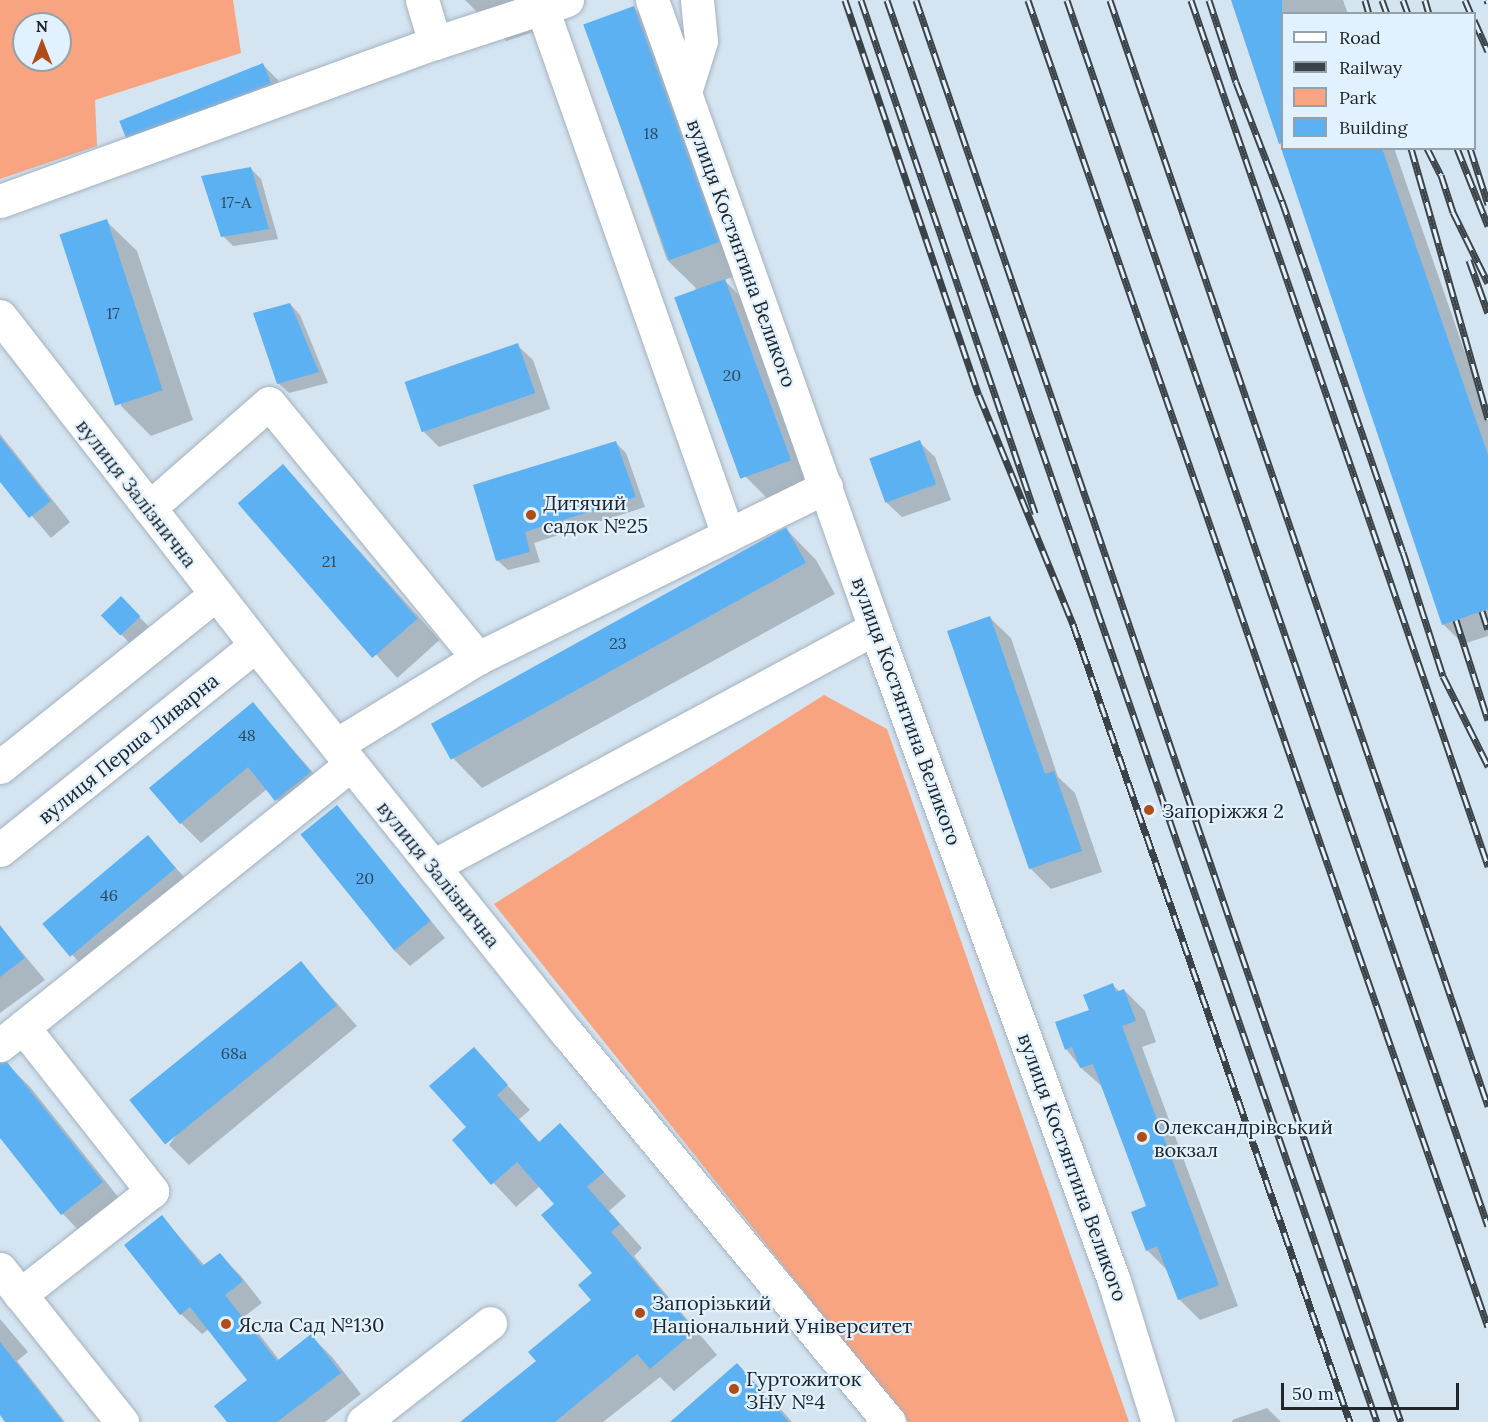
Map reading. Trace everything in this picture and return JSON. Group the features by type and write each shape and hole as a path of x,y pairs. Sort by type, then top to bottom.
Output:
{"street":[{"path":"422,0 435,43"},
{"name":"вулиця Костянтина Великого","path":"652,0 876,628 1114,1281 1158,1422"},
{"path":"685,92 701,40 697,0"},
{"path":"0,201 435,43 555,4 728,535"},
{"name":"вулиця Залізнична","path":"0,316 343,755 567,1033 889,1422"},
{"path":"149,508 269,403 478,658"},
{"path":"20,1295 152,1191 11,1036 343,755 478,658 826,487"},
{"path":"0,767 216,594"},
{"path":"433,866 876,628"},
{"name":"вулиця Перша Ливарна","path":"0,850 256,645"},
{"path":"0,1269 122,1422"},
{"path":"363,1422 489,1323"}],"green space":[{"path":"0,0 233,0 241,53 95,100 97,146 0,179"},
{"path":"824,695 887,729 1129,1422 908,1422 494,904"}],"building":[{"path":"1231,0 1282,0 1281,143 1279,144"},
{"path":"634,6 720,242 669,260 583,24"},
{"path":"263,63 271,83 128,141 119,121"},
{"path":"1282,150 1383,150 1488,455 1488,609 1442,625"},
{"path":"251,167 269,229 221,237 201,176"},
{"path":"107,219 163,390 115,406 59,234"},
{"path":"725,279 791,460 740,479 674,297"},
{"path":"290,303 319,372 277,384 253,313"},
{"path":"518,343 535,393 422,432 405,382"},
{"path":"0,437 51,501 29,518 0,482"},
{"path":"920,440 936,484 885,503 869,458"},
{"name":"Дитячий садок №25","path":"616,441 636,497 525,532 530,552 496,561 473,485"},
{"path":"283,464 417,619 372,658 238,503"},
{"path":"786,527 806,563 451,760 431,724"},
{"path":"121,596 140,616 120,636 101,615"},
{"path":"990,616 1045,774 1054,771 1082,851 1029,869 947,631"},
{"path":"253,702 311,772 275,801 248,767 180,824 149,788"},
{"path":"337,805 431,921 394,950 300,835"},
{"path":"148,835 176,868 70,957 42,924"},
{"path":"0,925 25,958 0,977"},
{"path":"301,961 337,1005 165,1144 129,1100"},
{"name":"Олександрівський вокзал","path":"1113,983 1116,992 1124,989 1136,1021 1122,1026 1219,1285 1178,1300 1157,1246 1146,1251 1131,1212 1146,1206 1093,1064 1080,1068 1072,1047 1065,1050 1055,1022 1089,1010 1083,995"},
{"path":"474,1047 508,1085 497,1095 539,1142 560,1123 604,1172 587,1187 620,1224 611,1232 695,1331 650,1369 637,1354 555,1422 460,1422 536,1361 528,1352 591,1300 578,1285 592,1273 541,1215 554,1204 517,1162 491,1185 452,1140 466,1127 429,1086"},
{"path":"7,1062 103,1182 61,1215 0,1138 0,1063"},
{"name":"Ясла Сад №130","path":"162,1215 202,1266 220,1253 243,1281 225,1295 277,1361 311,1334 341,1373 277,1422 227,1422 214,1406 247,1380 190,1307 180,1315 124,1245"},
{"path":"0,1342 63,1422 5,1422 0,1415"},
{"name":"Гуртожиток ЗНУ №4","path":"737,1363 789,1422 670,1422"}],"railway":[{"path":"845,0 979,395 1073,624 1350,1422"},
{"path":"861,0 1035,513"},
{"path":"887,0 1377,1422"},
{"path":"916,0 1401,1422"},
{"path":"1028,0 1488,1327"},
{"path":"1067,0 1488,1226"},
{"path":"1110,0 1488,1106"},
{"path":"1191,0 1488,866"},
{"path":"1209,0 1236,82 1282,201 1403,552 1443,676 1488,766"},
{"path":"1365,0 1368,12"},
{"path":"1382,0 1386,12"},
{"path":"1403,0 1407,12"},
{"path":"1425,0 1428,12"},
{"path":"1465,0 1470,12"},
{"path":"1476,24 1488,51"},
{"path":"1412,150 1488,419"},
{"path":"1428,150 1441,175 1453,212 1488,283"},
{"path":"1458,150 1488,226"},
{"path":"1471,150 1488,204"},
{"path":"1469,260 1488,313"},
{"path":"1482,611 1488,629"},
{"path":"1456,620 1488,720"}],"place":[{"name":"Дитячий садок №25","path":"531,515"},
{"name":"Запоріжжя 2","path":"1149,810"},
{"name":"Олександрівський вокзал","path":"1142,1137"},
{"name":"Запорізький Національний Університет","path":"640,1313"},
{"name":"Ясла Сад №130","path":"226,1324"},
{"name":"Гуртожиток ЗНУ №4","path":"734,1389"}]}
